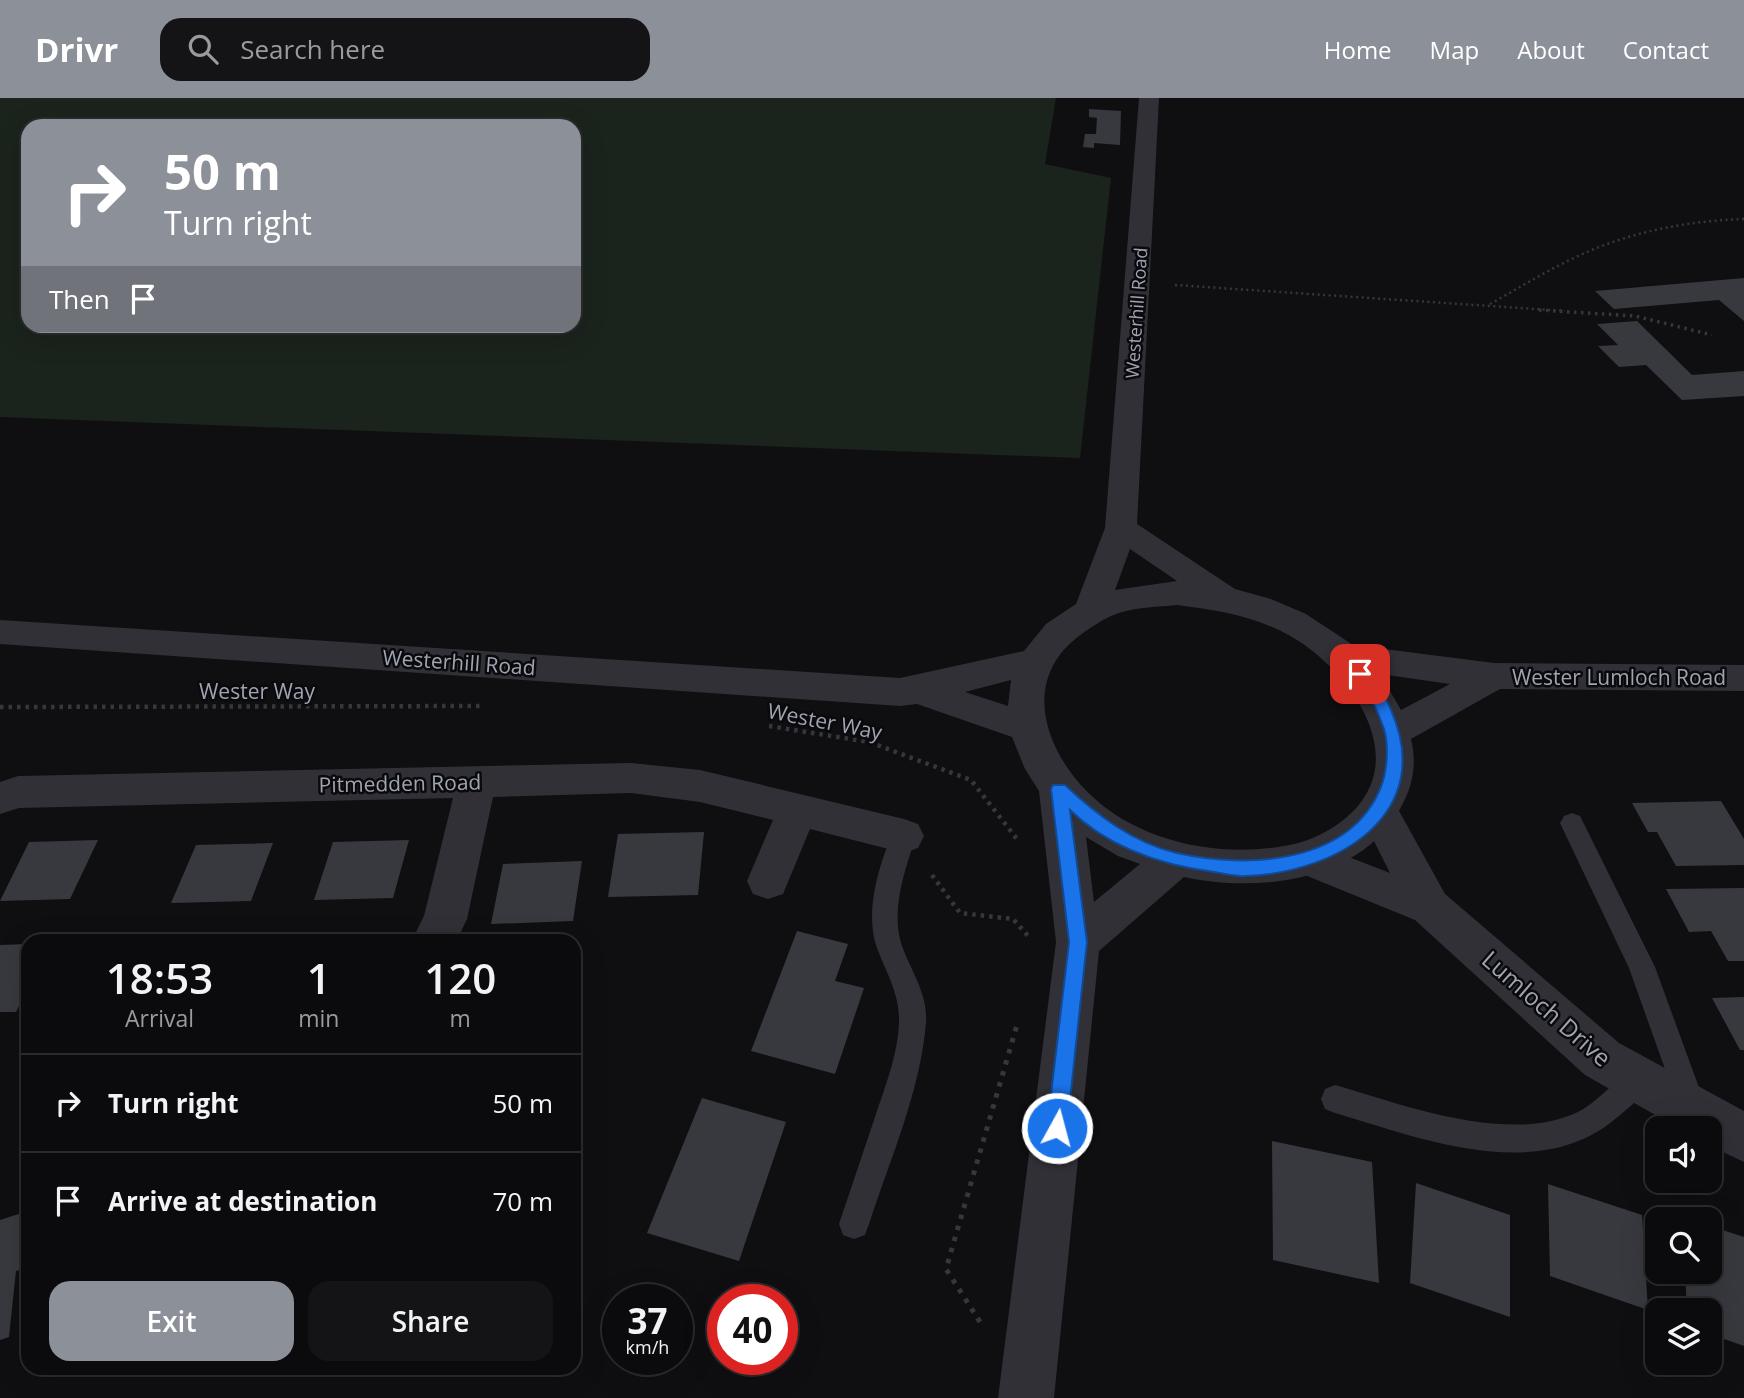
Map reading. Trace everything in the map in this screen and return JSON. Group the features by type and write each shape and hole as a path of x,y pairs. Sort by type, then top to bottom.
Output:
{"street":[{"name":"Westerhill Road","path":"1090,612 1121,528 1149,98"},
{"path":"1121,528 1225,598"},
{"path":"1177,593 1225,598 1268,611 1309,630 1345,657 1375,692 1393,732 1394,773 1379,811 1351,839 1310,859 1245,869 1175,860 1129,842 1090,818 1059,789 1038,758 1027,727 1025,692 1035,661 1058,633 1090,612 1142,597 1177,593"},
{"name":"Westerhill Road","path":"0,632 900,692 1035,661"},
{"name":"Wester Lumloch Road","path":"1345,657 1494,676 1744,678"},
{"name":"Wester Lumloch Road","path":"1393,732 1494,676"},
{"name":"Westerhill Road","path":"918,690 1027,727"},
{"name":"Pitmedden Road","path":"0,798 18,792 631,778 700,786 904,836"},
{"path":"437,934 445,919 477,781"},
{"path":"1026,1398 1078,942 1059,789"},
{"path":"768,881 797,810"},
{"name":"Lumloch Drive","path":"1379,811 1430,907"},
{"name":"Lumloch Drive","path":"1310,859 1430,907 1602,1059 1744,1138"},
{"path":"1078,942 1175,860"}],"lane":[{"path":"1572,823 1642,967 1693,1110"},
{"path":"854,1224 904,1073 913,1020 909,991 889,945 884,922 892,872 904,836"},
{"path":"1335,1099 1461,1133 1522,1138 1557,1135 1587,1124 1638,1080"}],"path":[{"path":"1490,305 1586,252 1702,219 1744,219"},
{"path":"1139,282 1635,316 1712,335"},
{"name":"Wester Way","path":"0,707 490,706"},
{"name":"Wester Way","path":"764,725 869,742 971,780 1016,839 1019,852"},
{"path":"904,836 960,913 1013,919 1030,939"},
{"path":"983,1326 946,1269 1019,1015"}],"shaded area":[{"path":"0,98 1056,98 1045,164 1111,178 1080,458 0,417"}],"building":[{"path":"1089,109 1121,111 1120,145 1094,143 1094,148 1083,147 1085,134 1096,134 1097,118 1089,117"},
{"path":"1744,278 1744,321 1719,300 1614,309 1595,291"},
{"path":"1637,321 1692,375 1744,371 1744,396 1682,400 1646,365 1619,367 1598,346 1618,345 1597,324"},
{"path":"1721,801 1744,839 1744,865 1676,866 1657,832 1648,832 1632,803"},
{"path":"704,832 698,895 608,897 618,834"},
{"path":"98,840 70,899 0,901 29,842"},
{"path":"409,840 393,898 314,900 333,842"},
{"path":"273,843 251,901 171,903 196,845"},
{"path":"582,861 573,921 491,924 503,864"},
{"path":"1744,888 1744,961 1728,961 1711,931 1689,932 1666,889"},
{"path":"797,931 848,944 835,981 864,988 835,1074 751,1051"},
{"path":"21,944 21,1002 16,1012 0,1012 0,945"},
{"path":"1744,997 1744,1050 1740,1050 1712,998"},
{"path":"702,1098 786,1122 739,1261 647,1233"},
{"path":"1272,1141 1372,1162 1379,1283 1273,1260"},
{"path":"1416,1183 1510,1215 1510,1317 1410,1283"},
{"path":"1548,1184 1642,1215 1647,1298 1645,1298 1645,1309 1550,1276"},
{"path":"21,1213 21,1270 16,1271 9,1337 0,1340 0,1220"},
{"path":"1722,1230 1744,1237 1744,1346 1722,1338 1722,1298 1686,1298 1686,1284 1722,1284"}],"route":[{"path":"1057,1128 1078,942 1059,789 1090,818 1129,842 1175,860 1245,869 1310,859 1351,839 1379,811 1394,773 1393,732 1375,692 1360,674"}]}
